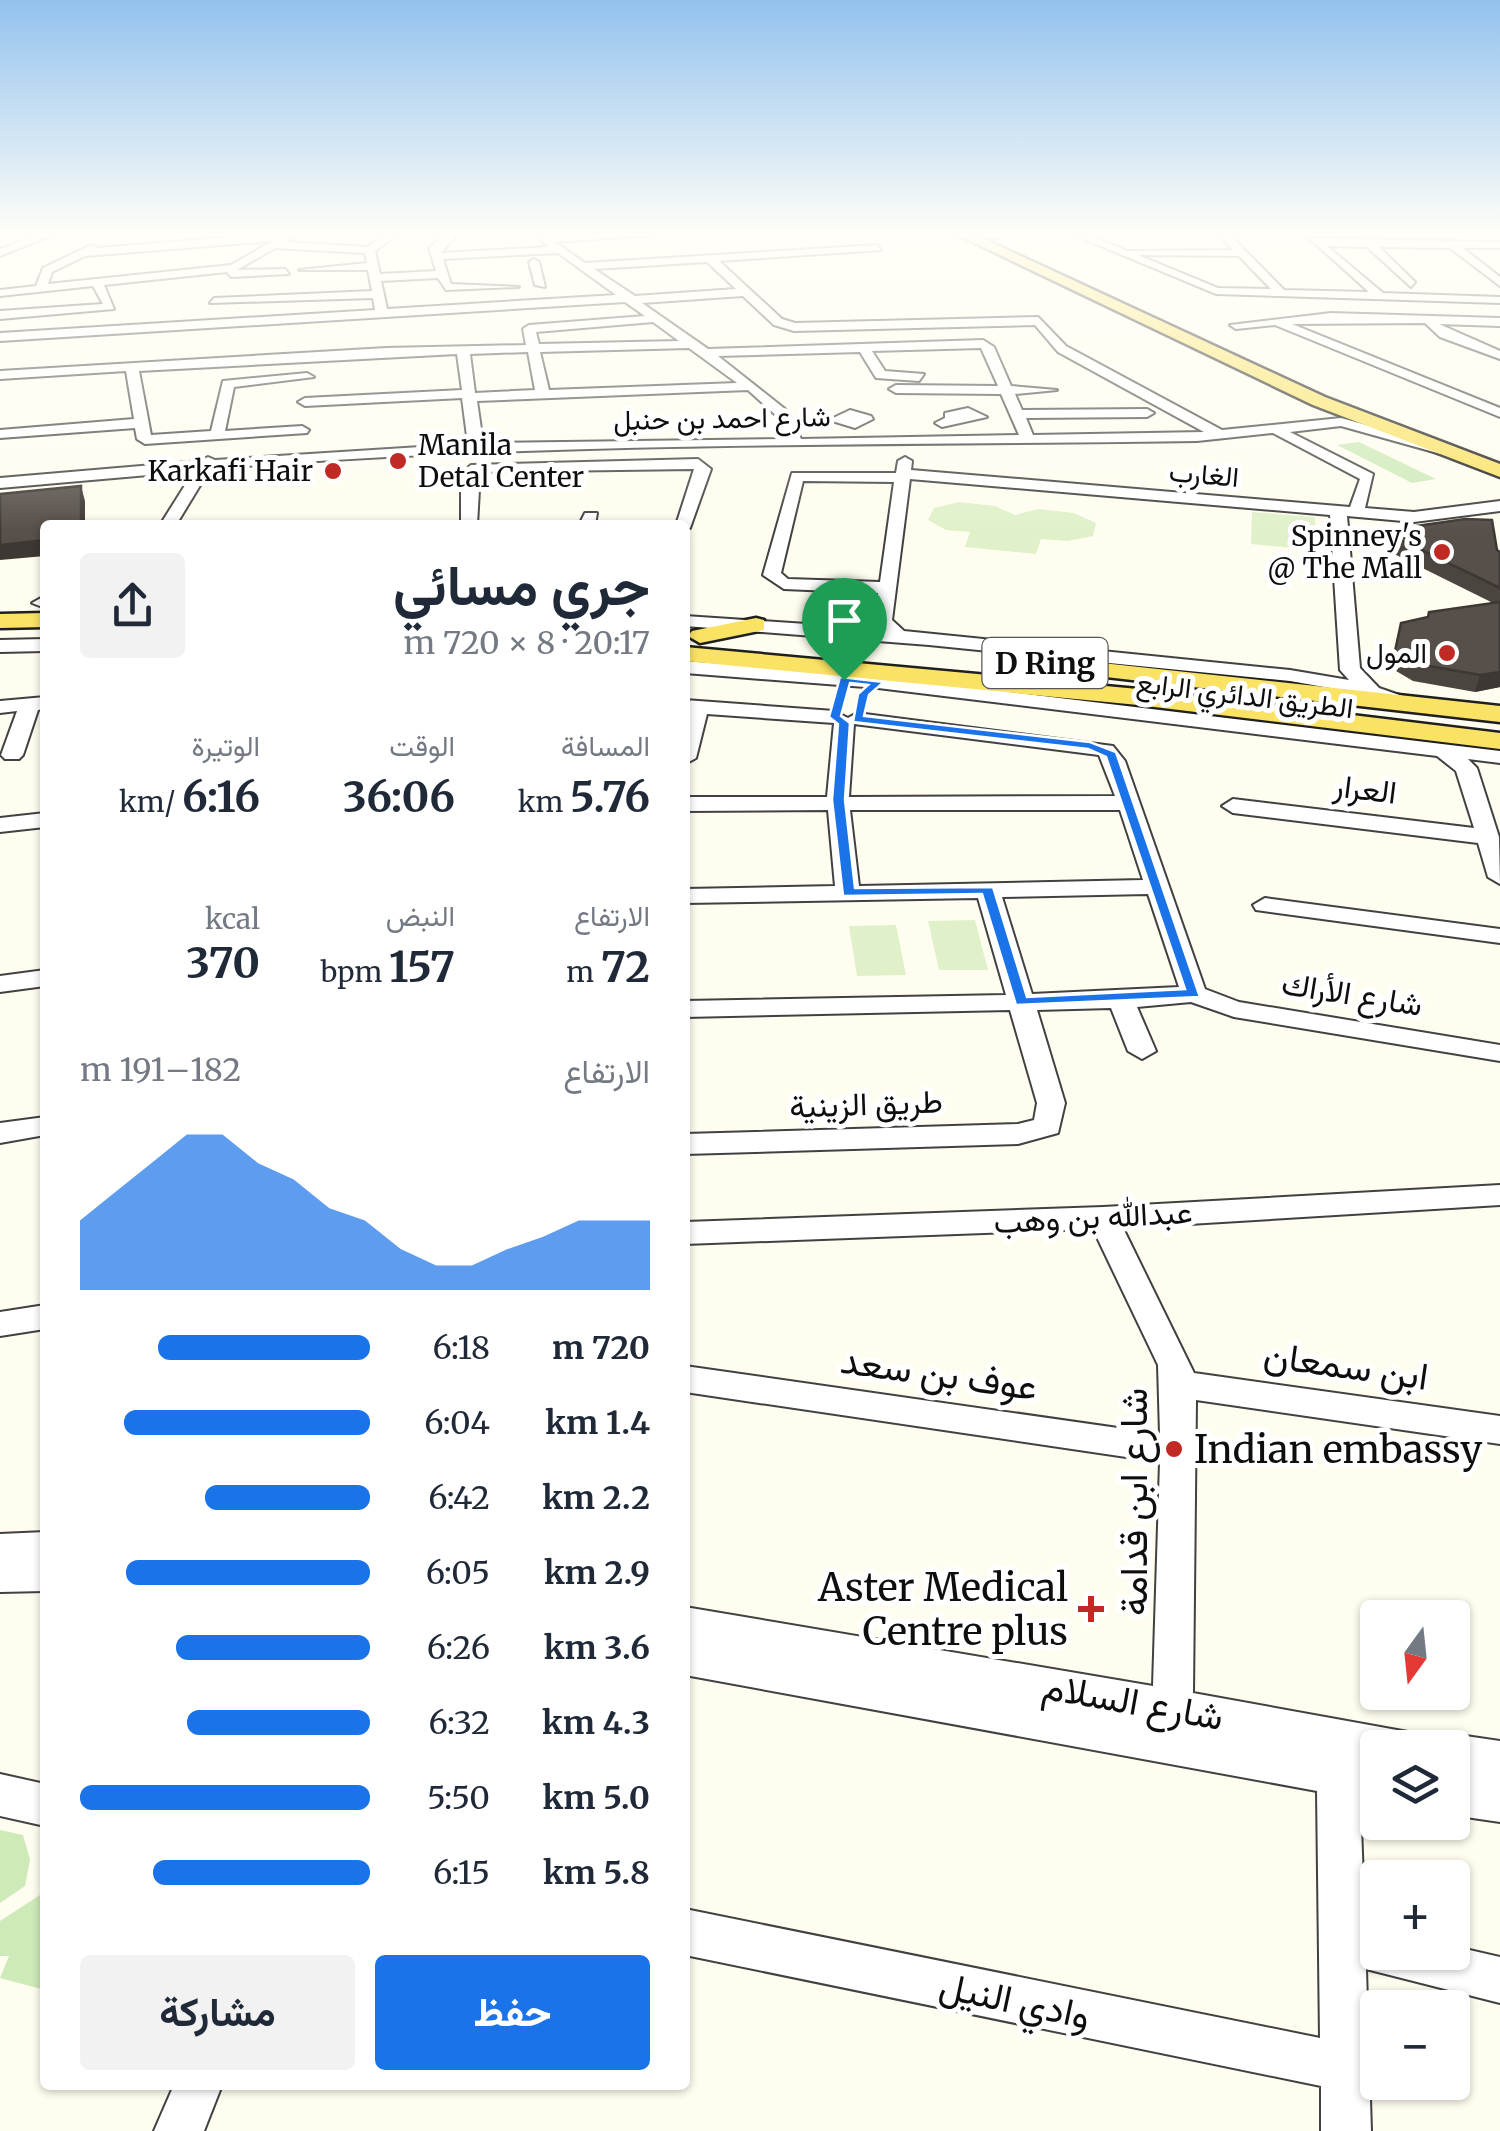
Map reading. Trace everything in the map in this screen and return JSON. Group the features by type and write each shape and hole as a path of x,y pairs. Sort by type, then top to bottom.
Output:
{"main road":[{"path":"1171,331 1320,401 1500,471"},
{"path":"1198,331 1296,377 1500,458"},
{"path":"0,612 40,610"},
{"path":"0,625 40,611"},
{"path":"0,625 40,628"},
{"path":"690,636 756,625"},
{"name":"الطريق الدائري الرابع","path":"690,636 1488,756"},
{"name":"الطريق الدائري الرابع","path":"690,636 1098,668 1500,714"},
{"path":"0,638 40,638"},
{"path":"995,682 1150,689 1500,729"}],"street":[{"path":"0,337 90,331"},
{"path":"374,331 462,350 983,344 988,347 1027,436"},
{"path":"99,347 309,356 387,331"},
{"path":"529,331 543,394"},
{"path":"677,331 786,416 794,440"},
{"path":"1052,331 1062,349 1220,434"},
{"path":"1300,331 1500,413"},
{"path":"1441,331 1500,355"},
{"path":"603,346 608,362"},
{"path":"863,346 881,375 1050,390"},
{"path":"0,375 132,367 220,350"},
{"path":"462,350 476,445"},
{"path":"302,455 309,356"},
{"path":"132,367 144,440 142,469"},
{"path":"614,376 620,391"},
{"path":"217,436 228,384 307,377"},
{"path":"896,389 1003,383"},
{"path":"305,402 751,386"},
{"name":"شارع احمد بن حنبل","path":"1220,434 1330,418 1330,412 1320,401"},
{"path":"1017,414 1147,413"},
{"path":"863,422 894,433 920,424 939,433 956,420"},
{"path":"0,434 142,423"},
{"name":"شارع احمد بن حنبل","path":"0,481 302,455 476,445 794,440 894,433 1220,434 1352,423 1441,450"},
{"path":"144,440 302,430"},
{"path":"1278,431 1329,456 1326,460 1331,465 1359,471 1369,479 1346,511 1349,665 1352,676 1370,690"},
{"path":"883,620 902,476 894,433"},
{"path":"171,520 207,463"},
{"path":"469,520 469,474 476,468 698,464 703,470 686,520"},
{"name":"الغارب","path":"887,588 784,584 772,576 797,476 902,476 1414,517 1500,506"},
{"path":"862,633 883,620"},
{"path":"883,620 898,636"},
{"name":"الطريق الدائري الرابع","path":"756,625 898,636 1370,690 1404,703"},
{"path":"0,646 40,645"},
{"name":"الطريق الدائري الرابع","path":"690,667 878,682 1488,756"},
{"path":"844,680 846,718 838,800 848,893"},
{"path":"846,718 866,690 878,682"},
{"path":"690,1010 1121,1000 1194,994 1128,802 1106,750 846,718 692,707"},
{"path":"1488,756 1488,837 1500,877"},
{"path":"690,804 838,800 1128,802"},
{"name":"العرار","path":"1234,806 1488,837"},
{"path":"0,826 40,821"},
{"path":"690,896 1157,887"},
{"path":"988,890 1021,1002"},
{"path":"1265,904 1500,936"},
{"path":"0,984 40,979"},
{"name":"شارع الأراك","path":"1194,994 1234,1009 1500,1054"},
{"path":"1121,1000 1142,1051"},
{"name":"طريق الزينية","path":"690,1144 1018,1134 1048,1126 1051,1103 1021,1002"},
{"path":"0,1133 40,1127"},
{"name":"عبدالله بن وهب","path":"690,1233 1103,1218 1500,1195"},
{"name":"شارع ابن قدامة","path":"1103,1218 1175,1365 1179,1384 1181,1451 1172,1725"},
{"path":"0,1324 40,1317"},
{"name":"عوف بن سعد","path":"690,1380 1181,1451"},
{"name":"ابن سمعان","path":"1179,1384 1500,1430"},
{"path":"0,1550 40,1548"},
{"path":"0,1575 40,1574"},
{"name":"شارع السلام","path":"690,1626 1351,1765"},
{"name":"شارع السلام","path":"690,1658 1172,1725"},
{"path":"1470,1757 1500,1761"},
{"path":"1351,1765 1360,1868"},
{"path":"0,1795 40,1804"},
{"path":"1470,1797 1500,1801"},
{"name":"وادي النيل","path":"690,1933 1344,2067"},
{"path":"1346,2131 1344,2067 1363,1970"},
{"path":"1457,1970 1500,1980"},
{"path":"179,2131 196,2090"}],"green space":[{"path":"1359,442 1436,479 1412,483 1337,445"},
{"path":"959,502 995,506 1015,515 1038,509 1074,513 1096,523 1093,536 1068,541 1041,539 1036,554 965,547 970,532 946,530 928,520 934,508"},
{"path":"1252,512 1315,517 1317,550 1251,544"},
{"path":"975,920 988,970 939,970 928,921"},
{"path":"896,925 906,975 857,976 849,926"},
{"path":"0,1830 23,1835 30,1860 25,1886 0,1903"},
{"path":"40,1895 40,1989 0,1978 9,1956 0,1956 0,1921"}],"building":[{"path":"81,486 81,520 40,520 40,541 0,545 0,494"},
{"path":"1465,519 1492,520 1500,552 1500,588 1382,531"},
{"name":"المول","path":"1500,602 1500,672 1480,675 1418,664 1395,651 1401,623 1428,617 1429,612"}],"place":[{"name":"Manila Detal Center","path":"398,461"},
{"name":"Karkafi Hair","path":"333,471"},
{"name":"Spinney's @ The Mall","path":"1442,552"},
{"name":"المول","path":"1447,653"},
{"name":"Indian embassy","path":"1174,1449"},
{"name":"Aster Medical Centre plus","path":"1091,1609"}],"route":[{"path":"844,680 878,682 856,708 857,719 1090,746 1112,755 1194,994 1021,1002 988,890 848,893 838,800 844,723 834,717 841,708 844,680"}]}
